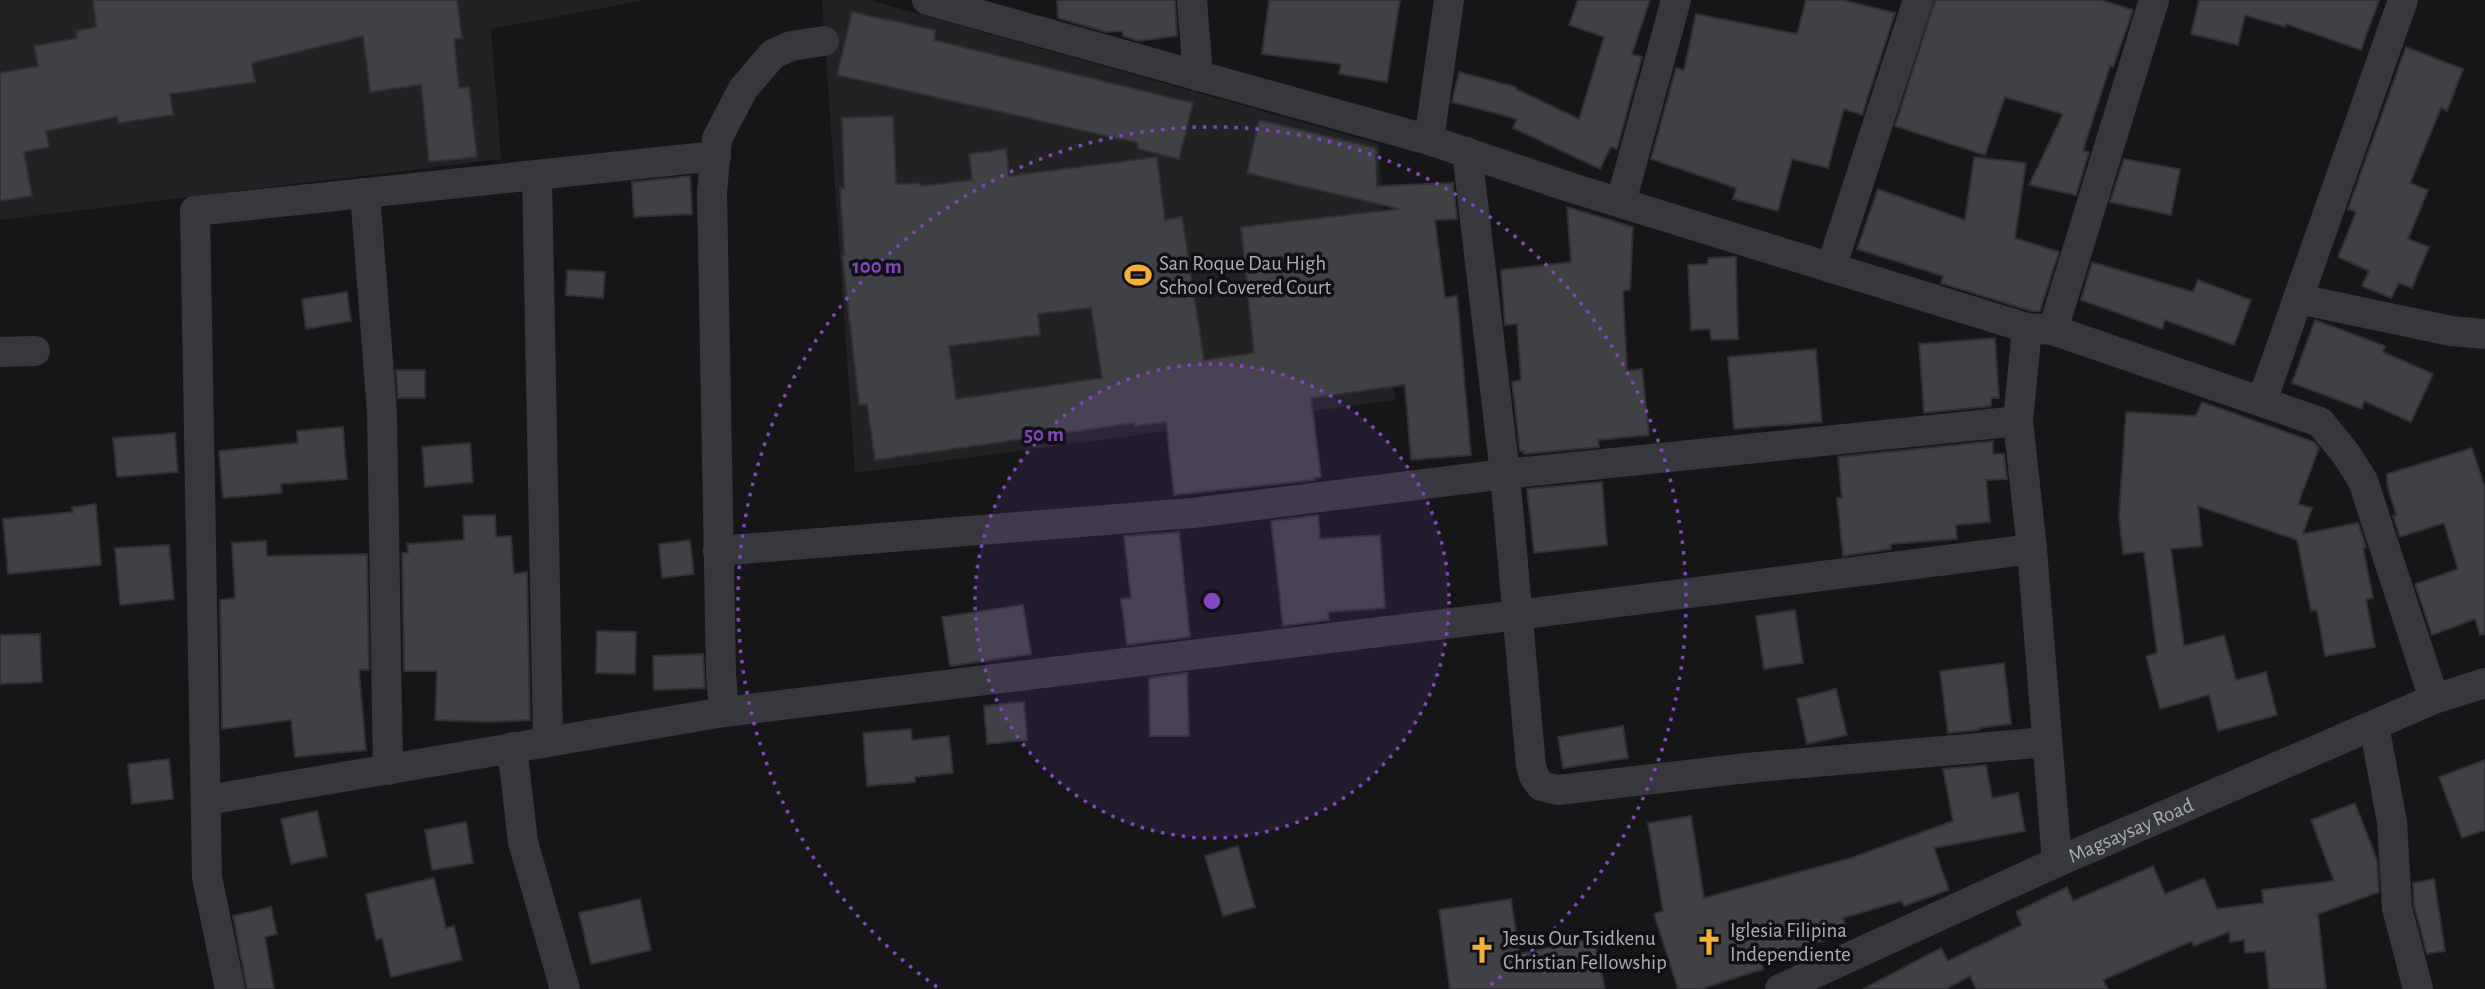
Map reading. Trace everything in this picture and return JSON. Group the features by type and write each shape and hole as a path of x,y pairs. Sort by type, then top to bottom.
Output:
{"street":[{"path":"927,0 1429,140 1831,268 2040,329 2320,422 2347,454 2363,481 2434,699"},
{"path":"1192,0 1198,76"},
{"path":"1429,140 1449,0"},
{"path":"1621,202 1676,0"},
{"path":"1831,268 1918,0"},
{"path":"2057,862 2032,549 2018,421 2040,329 2154,0"},
{"path":"2262,401 2403,0"},
{"path":"724,712 718,551 712,192 717,139 743,89 773,54 791,47 824,41"},
{"path":"1467,152 1505,474 1531,765 1541,786 1558,790 1747,768 2047,742"},
{"path":"230,989 207,877 195,211 716,156"},
{"path":"537,175 548,741"},
{"path":"365,193 382,412 388,770"},
{"path":"2298,299 2451,331 2485,334"},
{"path":"0,352 34,351"},
{"path":"718,551 1192,513 1505,474 2018,421"},
{"path":"207,800 724,712 2032,549"},
{"name":"Magsaysay Road","path":"1780,989 2057,862 2434,699 2485,683"},
{"path":"2374,725 2392,822 2397,908 2418,989"},
{"path":"512,747 523,842 565,989"}],"shaded area":[{"path":"0,0 645,0 491,29 501,159 0,220"},
{"path":"822,0 869,0 1379,144 1395,400 855,473"}],"building":[{"path":"93,0 457,0 462,38 454,39 459,88 469,87 477,157 429,162 421,85 370,92 363,36 252,63 255,82 170,94 173,115 118,123 117,117 46,131 49,147 24,152 32,196 0,201 0,73 38,66 34,46 77,38 76,31 96,27"},
{"path":"1057,0 1175,0 1177,36 1138,41 1123,36 1122,31 1106,32 1058,18"},
{"path":"1269,0 1400,0 1387,82 1339,74 1341,64 1262,54"},
{"path":"1578,0 1650,0 1632,54 1642,57 1617,149 1611,147 1600,169 1513,128 1517,119 1452,102 1459,72 1516,87 1579,119 1604,37 1569,25"},
{"path":"1806,0 1843,0 1895,13 1862,115 1844,109 1828,168 1792,159 1778,211 1733,199 1736,188 1651,159 1676,68 1684,70 1696,14 1797,34"},
{"path":"1935,0 2101,0 2133,10 2113,67 2110,66 2083,151 2089,152 2076,195 2029,185 2063,114 2005,97 1985,155 1895,126"},
{"path":"2199,0 2379,0 2361,50 2286,24 2285,27 2245,15 2238,45 2191,34"},
{"path":"852,12 935,30 934,40 1193,103 1179,159 1138,149 1138,143 837,75"},
{"path":"2406,47 2463,69 2447,111 2441,108 2410,183 2428,190 2408,239 2429,247 2412,288 2399,283 2391,298 2362,286 2369,271 2338,257 2356,212 2348,209"},
{"path":"893,116 896,184 920,183 921,186 972,180 969,154 1006,149 1009,176 1157,157 1165,220 1182,217 1204,360 1254,353 1241,227 1399,209 1247,173 1259,120 1376,148 1377,186 1453,183 1457,219 1435,220 1445,298 1457,296 1471,455 1411,460 1405,385 1311,398 1321,477 1314,480 1174,495 1166,422 1135,426 1135,423 875,460 867,404 859,405 842,255 842,118","holes":["1091,308 1102,378 956,399 949,346 1040,335 1038,314"]},
{"path":"1974,157 2026,163 2015,238 2059,252 2040,311 2031,311 1941,283 1943,276 1857,249 1878,189 1965,220"},
{"path":"2124,159 2180,169 2171,215 2110,202"},
{"path":"690,176 692,214 634,217 632,182"},
{"path":"1567,207 1633,227 1630,290 1623,291 1627,371 1642,369 1649,435 1598,440 1599,447 1524,454 1524,451 1520,451 1512,382 1521,380 1517,324 1505,325 1501,270 1571,262"},
{"path":"1736,257 1738,339 1711,340 1710,329 1691,330 1688,265 1708,264 1708,258"},
{"path":"2092,262 2193,292 2198,280 2251,300 2234,345 2165,320 2162,329 2081,300"},
{"path":"567,270 605,272 603,298 566,295"},
{"path":"347,292 351,321 306,329 302,299"},
{"path":"2315,320 2385,346 2383,352 2433,374 2411,422 2364,401 2362,409 2292,383"},
{"path":"1995,338 1999,398 1991,398 1991,406 1924,413 1919,344"},
{"path":"1816,349 1822,422 1734,429 1728,357"},
{"path":"396,370 425,370 425,398 398,398"},
{"path":"2202,402 2314,442 2319,448 2298,504 2312,508 2303,534 2358,523 2366,547 2363,548 2373,598 2366,599 2375,647 2325,656 2317,610 2311,611 2297,540 2198,506 2202,546 2171,549 2184,646 2224,635 2236,680 2266,672 2277,715 2218,731 2209,695 2160,709 2146,656 2157,653 2144,552 2123,554 2119,515 2126,412 2196,416"},
{"path":"343,427 347,479 281,484 282,493 223,498 219,451 298,443 297,431"},
{"path":"175,433 178,472 117,477 113,438"},
{"path":"1993,441 1993,454 2004,454 2007,479 1986,480 1990,522 1956,525 1957,539 1891,544 1891,549 1843,556 1837,498 1842,498 1838,457"},
{"path":"470,443 473,482 425,487 422,447"},
{"path":"2472,448 2485,488 2485,634 2480,635 2475,619 2432,635 2415,584 2458,569 2444,523 2400,537 2393,516 2396,515 2387,484 2387,474"},
{"path":"1602,482 1607,545 1534,553 1527,489"},
{"path":"96,504 101,565 8,574 3,519 73,512 72,507"},
{"path":"495,515 496,537 511,536 514,574 527,572 530,720 435,720 437,671 404,671 402,553 408,553 407,544 464,540 463,516"},
{"path":"1318,515 1320,539 1380,535 1385,608 1328,612 1329,620 1283,626 1271,521"},
{"path":"1179,532 1190,637 1127,645 1121,599 1131,598 1124,536"},
{"path":"690,540 694,574 662,578 659,544"},
{"path":"266,541 267,556 367,554 369,670 359,670 366,750 295,757 291,720 222,729 220,600 235,598 232,543"},
{"path":"169,545 174,599 120,605 115,548"},
{"path":"1023,605 1031,654 950,666 942,617"},
{"path":"1795,610 1803,663 1764,669 1756,616"},
{"path":"597,631 636,632 635,674 596,673"},
{"path":"40,634 42,682 0,684 0,635"},
{"path":"703,654 705,688 654,690 653,656"},
{"path":"2004,663 2011,724 1948,733 1940,671"},
{"path":"1187,673 1189,736 1150,736 1149,678"},
{"path":"1836,689 1847,735 1807,744 1797,699"},
{"path":"1024,702 1027,740 987,744 984,706"},
{"path":"1623,726 1628,758 1563,768 1558,737"},
{"path":"911,729 912,740 949,736 953,773 915,777 915,782 867,786 863,733"},
{"path":"169,759 173,799 132,804 128,764"},
{"path":"2485,760 2485,830 2462,838 2439,777"},
{"path":"1986,765 1992,798 2018,793 2025,831 1934,848 1949,890 1904,906 1901,901 1843,918 1848,934 1760,958 1763,969 1701,989 1678,989 1654,914 1663,911 1648,823 1691,816 1704,898 1851,858 1953,821 1943,769"},
{"path":"2355,803 2377,860 2379,892 2318,914 2326,989 2269,989 2265,951 2245,953 2244,940 2230,942 2229,932 2194,946 2192,941 2103,980 2108,989 1976,989 1970,976 1946,989 1863,989 1941,948 1948,961 2022,925 2016,912 2067,887 2073,901 2153,866 2165,894 2204,878 2217,909 2263,903 2262,890 2334,881 2311,820"},
{"path":"317,811 327,856 291,864 281,819"},
{"path":"466,822 473,863 432,870 425,830"},
{"path":"1238,846 1255,907 1223,916 1205,856"},
{"path":"434,878 446,928 454,926 462,960 391,977 382,938 376,940 366,894"},
{"path":"2434,879 2445,951 2427,954 2414,905 2413,883"},
{"path":"640,899 651,950 591,964 579,913"},
{"name":"Jesus Our Tsidkenu Christian Fellowship","path":"1511,899 1519,954 1594,938 1605,989 1450,989 1439,910"},
{"path":"271,907 277,934 265,937 274,989 247,989 233,916"}],"place":[{"name":"San Roque Dau High School Covered Court","path":"1138,275"},
{"name":"Iglesia Filipina Independiente","path":"1709,942"},
{"name":"Jesus Our Tsidkenu Christian Fellowship","path":"1482,950"}]}
